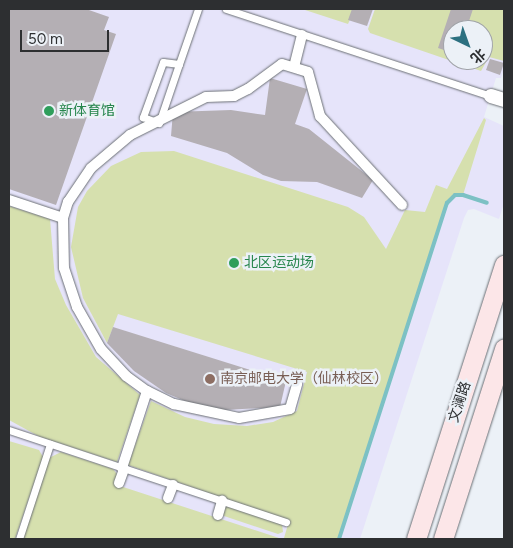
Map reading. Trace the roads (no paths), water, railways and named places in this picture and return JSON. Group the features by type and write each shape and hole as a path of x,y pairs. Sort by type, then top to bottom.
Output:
{"main road":[{"name":"文澜路","path":"416,539 504,265"},
{"name":"文澜路","path":"443,539 504,349"}],"street":[{"path":"294,67 302,35"},
{"path":"296,384 290,408 239,418 205,413 147,391 126,376 101,350 77,307 64,268 62,218 68,202 92,168 130,135 159,123 206,98 234,96 248,90 282,64 308,72 320,116 402,205"},
{"path":"9,200 62,218"},
{"path":"119,483 147,391"},
{"path":"168,498 173,485"},
{"path":"218,515 222,501"}],"lane":[{"path":"179,64 163,62 143,117 159,123 198,9"},
{"path":"226,9 498,98"},
{"path":"9,430 286,522"},
{"path":"19,539 50,444"}],"waterway":[{"path":"339,539 447,203 455,195 463,195 487,203"}],"place":[{"name":"新体育馆","path":"49,111"},
{"name":"北区运动场","path":"234,263"},
{"name":"南京邮电大学（仙林校区）","path":"210,379"}]}
